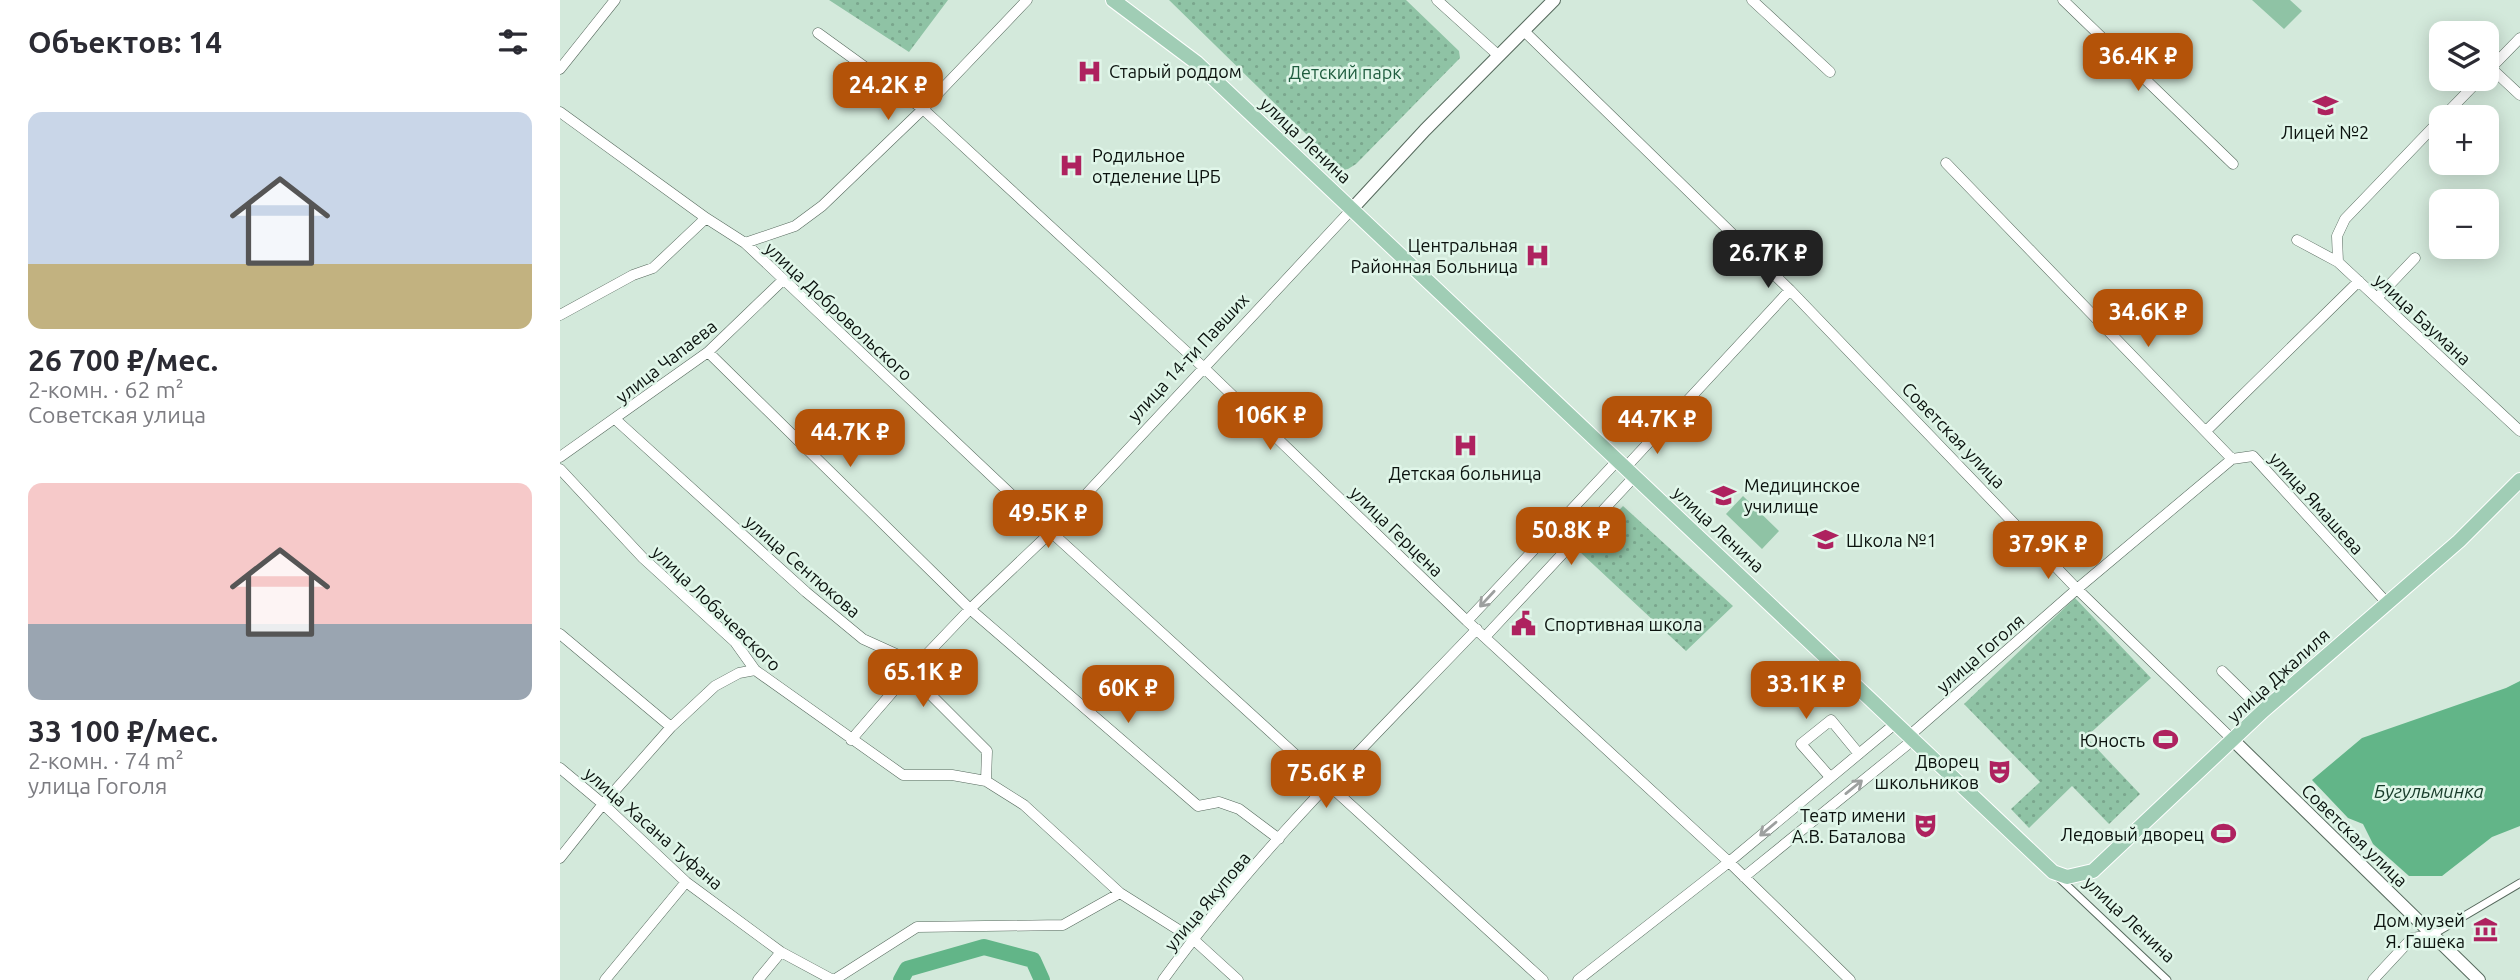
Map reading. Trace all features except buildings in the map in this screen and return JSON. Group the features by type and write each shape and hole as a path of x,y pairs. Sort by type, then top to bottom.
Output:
{"main road":[{"name":"улица Ленина","path":"1113,0 1197,63 2053,872"},
{"name":"улица Джалиля","path":"2053,872 2067,877 2094,871 2263,711 2459,541 2520,480"}],"street":[{"path":"560,69 615,0"},
{"path":"745,243 764,239 795,226 822,206 923,109 1027,0"},
{"path":"1437,0 1499,56"},
{"name":"улица 14-ти Павших","path":"851,740 909,673 970,609 1051,532 1425,130 1554,0"},
{"path":"1752,0 1830,72"},
{"path":"2063,0 2234,164"},
{"name":"Советская улица","path":"1524,31 1790,290 2077,589 2479,980"},
{"name":"улица Герцена","path":"818,33 923,109 1203,366 1467,621 1729,862 1850,980"},
{"path":"2499,60 2520,38"},
{"path":"2499,78 2520,95"},
{"path":"2455,105 2468,91"},
{"name":"улица Добровольского","path":"560,112 706,218 745,243 1051,532 1543,980"},
{"path":"2338,262 2337,236 2345,219 2429,132"},
{"path":"1946,163 2232,458"},
{"path":"560,315 633,275 653,268 706,218"},
{"name":"улица Баумана","path":"2298,240 2338,262 2520,431"},
{"path":"2377,298 2415,258"},
{"name":"улица Чапаева","path":"560,457 708,352 783,280"},
{"path":"2206,431 2359,281"},
{"path":"1485,637 1626,468 1790,290"},
{"path":"708,352 970,609 1198,806 1219,802 1239,809 1279,839"},
{"name":"улица Сентюкова","path":"615,419 806,592 863,639 905,658 909,673 987,751 986,780"},
{"name":"улица Ямашева","path":"2232,458 2253,456 2387,603"},
{"name":"улица Гоголя","path":"1744,877 1911,738 2077,589 2232,458"},
{"path":"1467,621 1626,468"},
{"name":"улица Лобачевского","path":"560,469 643,558 735,642 755,670 903,775 952,775 986,780"},
{"name":"улица Якупова","path":"1163,980 1193,939 1279,839 1477,629"},
{"path":"560,634 671,727"},
{"path":"560,858 603,804 671,727 715,686 740,673 755,670"},
{"path":"2222,671 2263,711"},
{"path":"1830,777 1801,744 1831,720 1859,754"},
{"path":"1578,980 1729,862 1896,723"},
{"name":"улица Хасана Туфана","path":"560,768 687,882 781,952 834,980 917,927 1063,925 1120,893"},
{"path":"986,780 1024,805 1120,893 1193,939 1238,980"},
{"name":"улица Ленина","path":"2053,872 2167,980"},
{"path":"605,980 687,882"},
{"path":"2373,980 2412,938 2432,935 2520,883"},
{"path":"758,980 781,952"}],"green space":[{"path":"829,0 948,0 909,52"},
{"name":"Детский парк","path":"1169,0 1406,0 1459,51 1460,58 1356,164 1343,170"},
{"path":"2252,0 2290,0 2302,11 2284,29"},
{"path":"1743,496 1779,531 1762,549 1726,514"},
{"path":"1623,506 1733,606 1686,651 1580,552"},
{"path":"2075,598 2151,678 2086,737 2140,794 2109,824 2072,786 2029,828 2011,809 2040,782 1964,704"}],"water":[{"name":"Бугульминка","path":"2520,681 2520,826 2492,837 2442,876 2409,876 2373,844 2363,824 2348,818 2312,780 2362,738"}],"waterway":[{"path":"901,980 907,969 984,947 1033,960 1042,980"}],"place":[{"name":"Старый роддом","path":"1089,71"},
{"name":"Лицей №2","path":"2325,105"},
{"name":"Родильное отделение ЦРБ","path":"1072,165"},
{"name":"Центральная Районная Больница","path":"1538,255"},
{"name":"Детская больница","path":"1465,446"},
{"name":"Медицинское училище","path":"1724,495"},
{"name":"Школа №1","path":"1826,540"},
{"name":"Спортивная школа","path":"1524,624"},
{"name":"Юность","path":"2165,740"},
{"name":"Дворец школьников","path":"1999,771"},
{"name":"Театр имени А.В. Баталова","path":"1926,825"},
{"name":"Ледовый дворец","path":"2224,834"},
{"name":"Дом музей Я. Гашека","path":"2485,930"}]}
